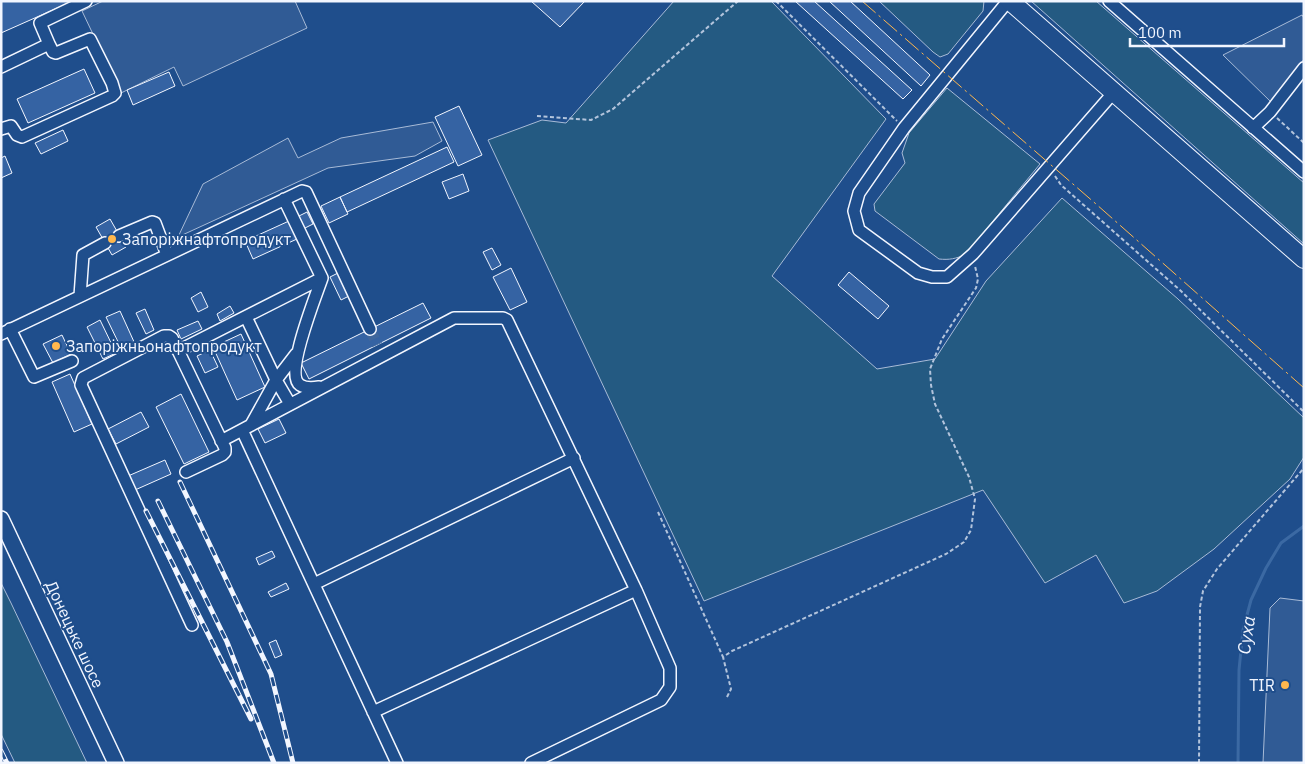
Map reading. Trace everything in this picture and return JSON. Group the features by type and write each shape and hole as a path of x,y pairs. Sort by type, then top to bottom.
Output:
{"highway":[{"path":"1009,1 1304,259"}],"main road":[{"name":"Донецьке шосе","path":"1,520 116,763"}],"street":[{"path":"1,129 11,126 17,135 22,137 112,96 114,93 112,83 90,40 56,53 53,52 40,23 86,1"},
{"path":"1009,1 904,128 859,194 854,211 859,230 918,273 932,277 947,277 972,254 1114,92"},
{"path":"1109,1 1304,172"},
{"path":"1,67 49,44"},
{"path":"1253,128 1270,112 1304,68"},
{"path":"72,361 34,377 6,332 302,191 306,192 370,330"},
{"path":"284,199 322,278 297,352 294,377 300,385 309,388 321,387"},
{"path":"119,236 152,222 155,223 167,255"},
{"path":"80,296 83,256 105,243"},
{"path":"178,351 322,278"},
{"path":"246,317 276,380 290,404"},
{"path":"221,441 321,387 380,350 454,318 503,318 509,323 636,590 670,668 670,687 661,700 531,763"},
{"path":"186,472 222,455 225,452 225,448 172,338 164,336 83,378 81,385 192,625"},
{"path":"247,428 276,380 297,352"},
{"path":"247,428 314,584 397,763"},
{"path":"314,584 574,458"},
{"path":"373,712 636,590"}],"path":[{"path":"537,116 591,120 602,116 613,109 738,1"},
{"path":"776,1 904,128"},
{"path":"1270,112 1304,143"},
{"path":"1049,166 1060,185 1181,290 1304,412"},
{"path":"723,657 732,651 946,554 964,542 971,530 975,499 969,477 935,404 930,369 942,339 976,288 978,279 972,254"},
{"path":"1199,763 1200,607 1203,590 1217,569 1304,468"},
{"path":"658,512 723,657 731,688 727,697"}],"shaded area":[{"path":"103,1 295,1 307,28 183,86 174,67 121,93 82,11"},
{"path":"674,1 771,1 886,119 772,276 877,369 935,359 986,281 1062,198 1178,299 1304,418 1304,457 1290,479 1214,549 1157,591 1124,603 1096,555 1045,583 983,490 704,601 488,140 542,120 566,123"},
{"path":"879,1 984,1 983,11 948,54 940,57"},
{"path":"1031,1 1096,1 1304,183 1304,244"},
{"path":"1302,15 1304,18 1304,59 1271,102 1223,55"},
{"path":"947,88 1040,164 966,254 956,258 939,259 875,211 874,204 905,163 902,153 909,133"},
{"path":"433,122 442,141 415,156 328,168 178,237 203,184 288,138 298,158 341,138"},
{"path":"1,583 87,763 15,763 1,734"},
{"name":"TIR","path":"1280,598 1304,601 1304,763 1263,763 1270,608"}],"building":[{"path":"1,1 73,1 1,33"},
{"path":"531,1 585,1 560,27"},
{"path":"795,1 814,1 912,90 903,99"},
{"path":"829,1 850,1 930,75 921,86"},
{"path":"84,69 95,93 28,123 17,99"},
{"path":"169,72 175,86 133,105 127,90"},
{"path":"459,106 482,155 458,166 435,117"},
{"path":"63,130 68,141 41,154 35,143"},
{"path":"447,147 454,162 347,212 340,197"},
{"path":"5,156 12,173 1,178 1,158"},
{"path":"463,174 469,191 449,199 442,182"},
{"path":"340,197 348,214 329,223 321,206"},
{"path":"307,212 313,224 303,229 297,217"},
{"name":"Запоріжнафтопродукт","path":"110,219 126,247 112,255 96,227"},
{"path":"289,221 297,239 253,259 245,241"},
{"path":"492,248 501,265 492,270 483,252"},
{"path":"511,268 527,302 510,310 493,277"},
{"path":"849,272 889,306 878,319 838,285"},
{"path":"338,273 349,296 341,300 330,277"},
{"path":"201,292 208,307 198,312 191,298"},
{"path":"423,303 431,318 309,379 301,363"},
{"path":"230,306 234,313 220,321 217,314"},
{"path":"145,309 154,330 146,334 136,313"},
{"path":"120,311 135,344 122,350 106,317"},
{"path":"100,320 116,353 103,359 87,327"},
{"path":"198,321 202,329 181,339 177,330"},
{"path":"241,334 265,387 237,400 213,347"},
{"path":"62,335 71,354 53,363 43,344"},
{"path":"210,350 218,367 205,373 197,356"},
{"path":"70,374 92,424 74,432 52,382"},
{"path":"181,394 209,452 184,464 156,407"},
{"path":"141,412 149,427 116,444 108,429"},
{"path":"279,419 286,433 265,443 258,429"},
{"path":"165,460 171,474 135,490 128,476"},
{"path":"272,551 275,557 259,565 256,558"},
{"path":"286,583 289,589 271,597 268,592"},
{"path":"276,640 282,655 275,658 269,643"}],"waterway":[{"name":"Суха","path":"1238,763 1239,670 1243,630 1251,600 1266,568 1281,543 1304,526"}],"tunnel":[{"path":"370,329 377,345"}],"railway":[{"path":"180,482 271,674 293,763"},
{"path":"158,501 227,642 274,763"},
{"path":"146,511 251,719"},
{"path":"1,751 7,763"}],"power":[{"path":"862,1 1304,388"}],"place":[{"name":"Запоріжнафтопродукт","path":"112,239"},
{"name":"Запоріжньонафтопродукт","path":"56,346"},
{"name":"TIR","path":"1285,685"}]}
